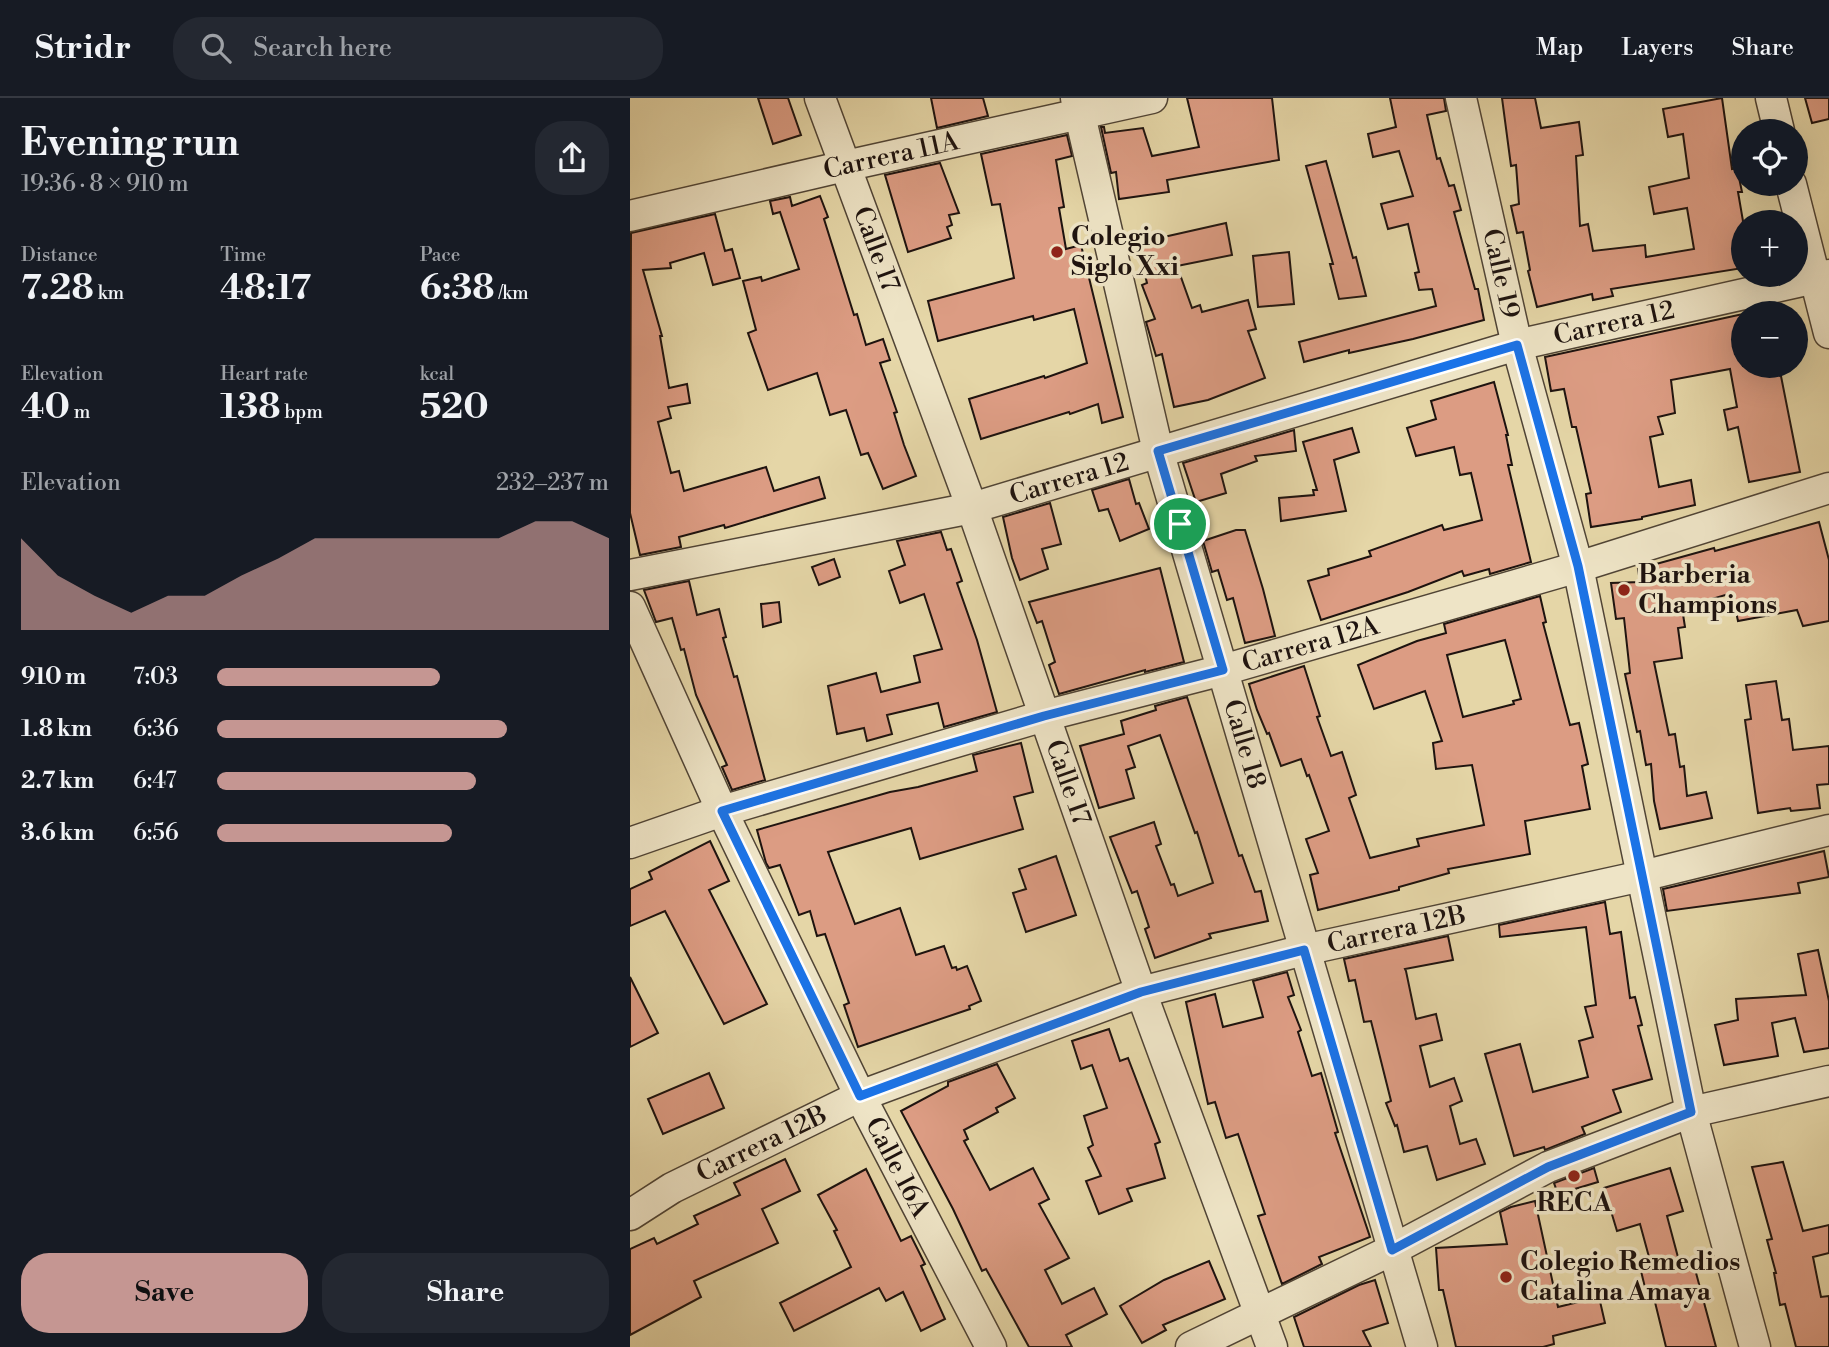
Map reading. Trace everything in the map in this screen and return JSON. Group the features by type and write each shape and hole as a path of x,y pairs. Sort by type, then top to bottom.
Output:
{"street":[{"name":"Calle 17","path":"820,98 972,508 1141,992 1272,1347"},
{"name":"Carrera 11A","path":"630,216 845,166 1078,106 1152,98"},
{"name":"Calle 19","path":"1461,98 1517,345 1578,566 1691,1112 1755,1347"},
{"path":"1771,98 1776,119"},
{"name":"Calle 18","path":"1078,106 1158,451 1422,1347"},
{"path":"1795,196 1821,277 1829,333"},
{"name":"Carrera 12","path":"630,575 972,508 1517,345 1821,277"},
{"name":"Carrera 12A","path":"630,843 722,811 1044,716 1223,670 1578,566 1829,488"},
{"name":"Calle 16A","path":"630,607 722,811 860,1096 991,1347"},
{"name":"Carrera 12B","path":"630,1215 672,1188 860,1096 1141,992 1304,950 1642,876 1829,830"},
{"path":"1191,1347 1392,1250 1548,1167 1691,1112 1829,1081"}],"building":[{"path":"758,98 788,98 801,135 773,144"},
{"path":"931,98 983,98 988,116 937,128"},
{"path":"1187,98 1272,98 1279,160 1167,180 1169,192 1119,199 1116,172 1111,173 1101,127 1104,127 1105,133 1143,128 1152,156 1199,147"},
{"path":"1390,98 1444,98 1446,111 1427,115 1437,159 1440,158 1449,186 1454,185 1461,210 1454,212 1475,289 1478,289 1484,320 1413,339 1349,353 1349,350 1304,362 1299,342 1436,306 1432,289 1419,290 1415,273 1419,272 1408,224 1388,229 1381,204 1413,196 1399,151 1373,157 1368,134 1396,127"},
{"path":"1502,98 1535,98 1541,128 1579,122 1583,155 1576,156 1580,226 1588,224 1593,251 1645,245 1646,257 1694,249 1687,208 1654,214 1649,187 1689,178 1683,134 1668,137 1663,109 1722,98 1731,162 1731,196 1739,196 1741,210 1731,210 1731,270 1611,289 1613,296 1593,300 1592,294 1537,307 1528,271 1530,270 1523,232 1517,233 1511,206 1519,204 1516,165 1511,166"},
{"path":"1805,98 1829,98 1829,119 1812,123"},
{"path":"1067,135 1072,156 1056,160 1064,207 1059,208 1066,249 1081,245 1123,417 1102,423 1098,404 981,439 969,399 1087,363 1074,309 1034,320 1033,316 938,341 928,301 1014,278 1000,204 992,205 981,154"},
{"path":"1326,161 1366,296 1339,299 1330,264 1333,264 1306,166"},
{"path":"940,163 959,213 949,215 952,225 947,227 951,238 908,252 885,175"},
{"path":"820,196 828,217 824,219 866,345 883,339 890,360 880,363 916,476 883,489 868,453 861,455 846,410 830,415 817,373 768,390 748,333 756,330 743,281 761,277 762,281 799,269 780,212 773,214 770,201 790,197 792,206"},
{"path":"715,214 725,251 732,249 740,278 713,285 704,253 670,263 671,268 643,270 662,336 669,388 687,384 690,403 668,407 671,418 658,422 671,473 679,471 684,491 766,467 774,491 819,477 825,498 725,528 724,525 679,537 681,547 640,555 630,513 631,233"},
{"path":"1226,223 1232,255 1177,266 1192,308 1200,305 1202,312 1248,300 1256,329 1248,331 1265,378 1208,400 1174,407 1162,354 1156,356 1146,322 1155,319 1142,285 1147,283 1137,243"},
{"path":"1289,252 1294,304 1258,307 1253,256"},
{"path":"1731,317 1731,374 1730,369 1671,380 1675,413 1658,417 1663,434 1650,437 1659,487 1691,480 1695,505 1642,519 1591,527 1586,494 1591,493 1576,427 1572,427 1564,389 1551,391 1545,357"},
{"path":"1732,378 1781,378 1800,472 1749,482 1738,427 1728,430 1724,410 1737,407"},
{"path":"1494,382 1508,435 1512,465 1508,465 1531,562 1490,574 1489,569 1464,576 1462,571 1408,592 1321,620 1308,581 1329,575 1328,569 1371,556 1369,551 1442,525 1444,530 1482,520 1471,473 1460,475 1454,447 1416,456 1407,428 1436,419 1431,401"},
{"path":"1352,428 1359,452 1334,460 1346,511 1281,521 1279,498 1314,495 1313,490 1317,490 1303,442"},
{"path":"1294,430 1296,451 1255,456 1257,461 1221,474 1226,493 1196,502 1183,463"},
{"path":"1129,479 1136,504 1139,503 1149,529 1120,541 1108,509 1099,511 1092,490"},
{"path":"1050,503 1061,544 1042,549 1048,569 1020,580 1003,517"},
{"path":"1819,522 1829,560 1829,621 1803,626 1797,610 1738,621 1732,593 1682,608 1685,627 1678,628 1682,658 1654,662 1669,735 1675,734 1680,767 1684,766 1687,796 1706,792 1712,818 1660,829 1654,801 1651,764 1646,765 1625,674 1630,673 1624,618 1616,619 1611,583 1640,582 1638,569"},
{"path":"1236,530 1245,530 1275,636 1245,643 1233,598 1227,600 1218,570 1212,572 1203,541"},
{"path":"941,532 947,550 951,549 962,581 957,583 977,640 997,712 944,727 938,703 887,715 892,734 867,741 864,728 837,734 828,686 876,673 881,692 920,682 914,656 942,649 924,594 900,603 889,571 905,565 897,541"},
{"path":"834,559 840,577 819,585 812,567"},
{"path":"1160,568 1184,662 1059,694 1049,665 1055,662 1042,621 1037,623 1029,602"},
{"path":"689,581 697,615 719,609 726,637 723,638 734,677 737,676 765,780 732,790 722,767 727,765 696,695 684,649 681,650 672,618 656,622 644,590"},
{"path":"1540,596 1546,622 1543,623 1570,725 1579,723 1588,764 1582,766 1590,809 1525,821 1530,854 1448,869 1449,873 1399,887 1399,890 1318,910 1310,875 1318,873 1306,839 1329,831 1301,759 1281,766 1249,684 1304,666 1320,716 1317,717 1331,756 1342,752 1356,795 1349,798 1370,858 1419,846 1417,839 1484,825 1472,765 1436,769 1433,743 1442,741 1425,691 1374,709 1358,665 1417,641 1446,633 1444,624","holes":["1505,640 1521,699 1513,701 1514,704 1463,717 1447,655"]},
{"path":"779,602 781,622 763,627 761,604"},
{"path":"1776,681 1782,720 1789,719 1793,750 1829,746 1829,784 1817,785 1820,808 1791,811 1790,808 1758,813 1745,720 1751,719 1746,685"},
{"path":"1187,697 1239,856 1242,855 1255,892 1261,891 1268,921 1209,934 1211,938 1155,958 1145,929 1149,927 1137,891 1132,893 1110,837 1154,822 1161,844 1156,846 1178,896 1213,883 1197,832 1195,833 1160,735 1128,746 1135,767 1126,770 1134,798 1099,808 1080,746 1124,734 1121,721 1156,710 1155,706"},
{"path":"1021,743 1033,792 1014,797 1023,829 920,859 911,828 828,852 855,924 900,908 916,955 944,946 952,968 956,967 957,970 967,966 981,1001 969,1006 970,1009 858,1047 844,1005 849,1003 825,934 817,936 810,911 799,915 780,865 769,868 766,863 757,830 890,792 977,771 973,755"},
{"path":"710,841 729,881 709,890 767,1004 724,1024 665,911 630,926 630,889 652,879 649,872"},
{"path":"1824,851 1829,877 1798,883 1800,893 1667,911 1663,889"},
{"path":"1056,856 1076,915 1026,932 1013,893 1026,889 1019,869"},
{"path":"1605,902 1610,934 1621,932 1630,998 1635,997 1642,1025 1638,1026 1652,1079 1613,1090 1621,1112 1582,1127 1585,1134 1545,1150 1544,1147 1514,1156 1485,1054 1520,1044 1533,1092 1588,1077 1579,1041 1593,1037 1585,1007 1596,1005 1586,927 1500,937 1499,925"},
{"path":"1448,936 1453,960 1405,969 1416,1019 1436,1014 1442,1040 1420,1046 1430,1087 1454,1078 1462,1101 1450,1106 1460,1144 1476,1139 1485,1164 1437,1180 1427,1146 1404,1152 1397,1125 1395,1126 1386,1103 1391,1101 1371,1021 1364,1022 1355,980 1349,981 1344,959"},
{"path":"1818,950 1829,1001 1829,1048 1804,1052 1795,1018 1772,1023 1778,1056 1724,1065 1715,1025 1738,1020 1736,999 1806,995 1798,954"},
{"path":"1287,972 1294,995 1288,997 1301,1030 1298,1032 1312,1076 1321,1073 1338,1132 1335,1133 1370,1237 1319,1257 1322,1264 1282,1284 1258,1216 1265,1214 1238,1134 1226,1138 1215,1102 1208,1104 1186,1002 1215,994 1223,1027 1263,1017 1253,981"},
{"path":"630,977 658,1033 630,1047"},
{"path":"1109,1029 1120,1061 1128,1058 1160,1142 1155,1144 1165,1178 1127,1189 1132,1201 1099,1214 1086,1181 1101,1176 1088,1148 1093,1145 1084,1116 1107,1108 1092,1065 1081,1069 1072,1041"},
{"path":"997,1064 1015,1098 996,1108 998,1112 964,1130 968,1139 964,1141 990,1190 1033,1168 1049,1199 1039,1204 1069,1258 1045,1270 1062,1304 1094,1288 1107,1314 1066,1335 1072,1347 1029,1347 986,1269 982,1271 953,1209 901,1111 948,1086 948,1082"},
{"path":"709,1073 724,1108 663,1134 648,1099"},
{"path":"785,1159 800,1191 762,1209 778,1243 694,1281 701,1297 630,1335 630,1249 654,1238 657,1244 698,1224 694,1216 740,1195 734,1183"},
{"path":"1783,1162 1803,1231 1829,1225 1829,1253 1813,1257 1821,1297 1829,1296 1829,1347 1796,1347 1785,1304 1780,1305 1776,1273 1767,1240 1772,1239 1752,1167"},
{"path":"1594,1168 1598,1182 1558,1194 1554,1183"},
{"path":"1670,1168 1683,1211 1667,1216 1679,1261 1692,1258 1716,1347 1666,1347 1654,1298 1648,1300 1641,1271 1652,1268 1640,1224 1617,1231 1604,1188"},
{"path":"866,1169 901,1241 911,1236 925,1264 921,1266 945,1319 921,1331 903,1292 886,1301 879,1288 794,1331 780,1303 851,1267 834,1231 837,1230 818,1195"},
{"path":"1535,1201 1558,1307 1599,1297 1605,1323 1553,1336 1554,1344 1543,1347 1456,1347 1443,1290 1439,1290 1436,1248 1507,1244 1500,1212"},
{"path":"1209,1261 1225,1299 1163,1325 1166,1330 1142,1343 1120,1306 1164,1280"},
{"path":"1375,1280 1388,1323 1363,1331 1371,1347 1304,1347 1294,1317"}],"place":[{"name":"Colegio Siglo Xxi","path":"1057,252"},
{"name":"Barberia Champions","path":"1624,590"},
{"name":"RECA","path":"1574,1176"},
{"name":"Colegio Remedios Catalina Amaya","path":"1506,1277"}],"route":[{"path":"1517,345 1578,566 1691,1112 1548,1167 1392,1250 1304,950 1141,992 860,1096 722,811 1044,716 1223,670 1180,524 1158,451 1517,345"}]}
